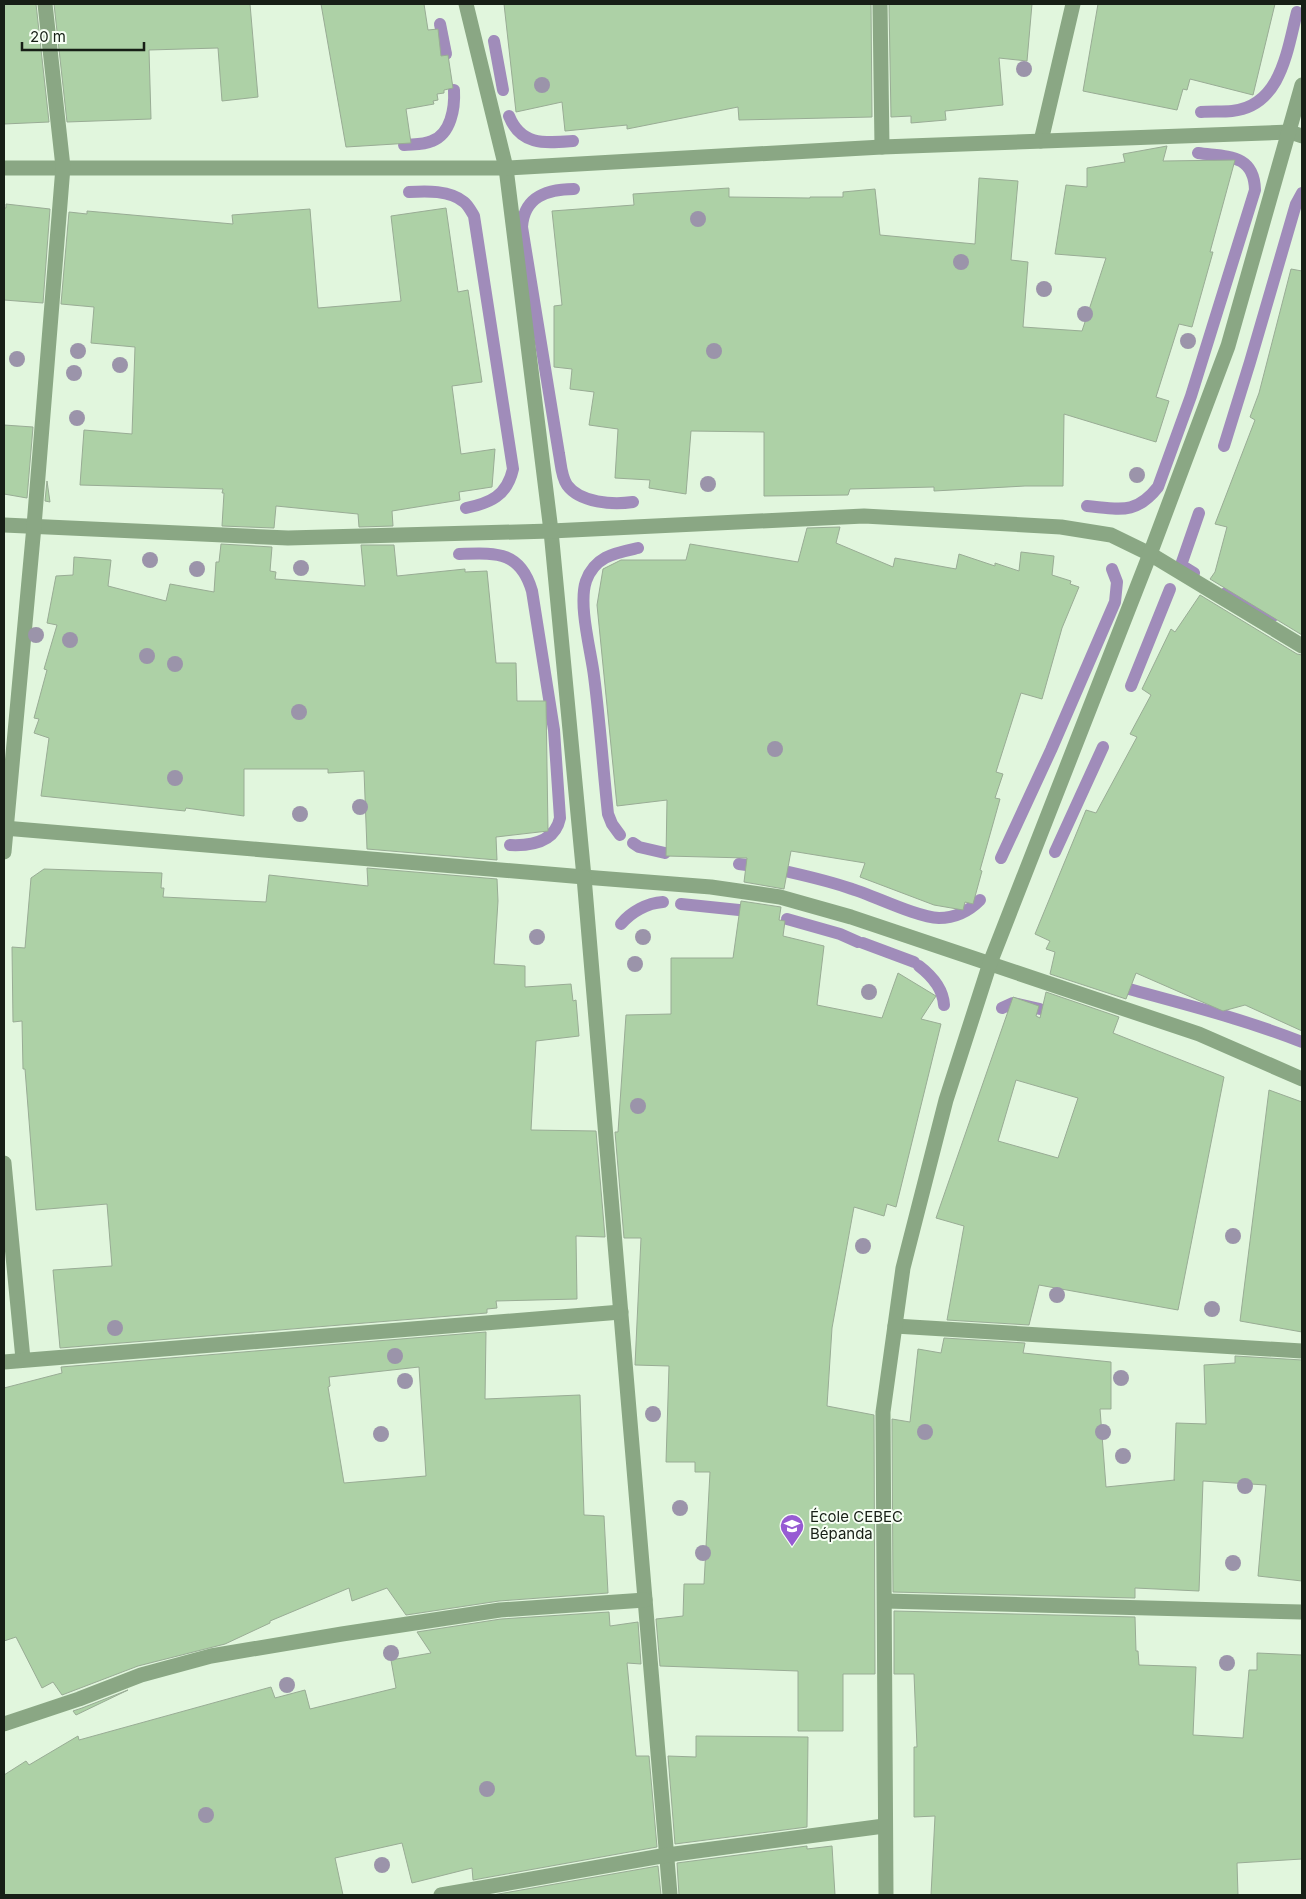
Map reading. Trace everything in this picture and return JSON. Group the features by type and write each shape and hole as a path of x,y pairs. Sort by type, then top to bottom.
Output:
{"street":[{"path":"4,852 34,526 63,167 45,4"},
{"path":"466,4 506,168 551,531 584,877 670,1895"},
{"path":"880,4 882,147"},
{"path":"1041,141 1073,4"},
{"path":"886,1895 884,1826 885,1601 883,1412 903,1268 946,1100 990,963 1150,554 1228,346 1296,134 1302,85"},
{"path":"4,168 506,168 882,147 1296,134"},
{"path":"4,525 288,538 551,531 864,516 1061,527 1111,535 1150,554 1302,646"},
{"path":"5,828 711,887 780,897 851,917 1198,1034 1302,1079"},
{"path":"4,1163 23,1359"},
{"path":"4,1362 621,1312"},
{"path":"895,1326 1302,1352"},
{"path":"4,1724 79,1699 141,1675 211,1656 500,1610 645,1600"},
{"path":"885,1601 1302,1612"},
{"path":"441,1895 668,1854 884,1826"}],"building":[{"path":"4,4 36,4 49,122 4,124"},
{"path":"54,4 250,4 258,97 222,101 218,48 149,50 151,119 67,122"},
{"path":"321,4 424,4 428,30 438,29 441,56 448,55 453,88 444,90 444,93 437,94 438,100 433,101 434,104 406,109 411,143 346,147"},
{"path":"504,4 871,4 872,117 739,120 738,107 627,129 627,125 565,131 562,102 516,112"},
{"path":"889,4 1032,4 1027,61 999,58 1003,105 945,111 946,120 911,123 911,116 891,117"},
{"path":"1098,4 1275,4 1253,95 1190,79 1187,90 1183,89 1177,110 1083,91"},
{"path":"1167,146 1163,161 1235,160 1210,252 1213,252 1192,327 1179,324 1156,397 1169,401 1156,442 1064,414 1063,486 934,491 934,487 850,489 848,495 764,496 764,432 691,431 686,494 649,488 650,480 615,478 618,429 589,425 594,392 570,389 572,369 554,367 554,306 562,305 552,211 634,205 633,194 729,188 729,197 810,198 843,197 843,192 875,189 880,235 975,244 979,178 1018,181 1011,260 1028,262 1023,327 1082,331 1106,258 1055,254 1066,185 1087,187 1087,168 1125,162 1123,154"},
{"path":"6,204 50,209 43,303 4,300 4,208 6,208"},
{"path":"446,208 458,292 468,290 482,382 452,386 461,454 495,449 492,487 459,492 460,500 392,511 393,526 359,527 358,514 276,506 274,528 222,526 223,489 80,485 84,430 132,434 135,347 91,343 94,307 61,304 69,212 87,214 87,211 233,224 232,215 310,209 318,308 401,301 391,216"},
{"path":"1291,269 1302,271 1302,635 1210,579 1215,572 1227,527 1215,524 1255,420 1250,417 1259,393"},
{"path":"4,425 33,427 27,498 4,494"},
{"path":"47,481 50,502 45,501"},
{"path":"840,527 836,543 893,567 895,558 956,569 959,554 995,566 995,563 1019,571 1021,552 1054,556 1052,575 1071,581 1070,584 1079,587 1062,628 1042,699 1021,693 996,772 1003,774 995,798 1000,799 980,870 982,871 973,904 965,902 963,910 934,905 860,877 865,863 791,851 784,889 744,882 747,858 666,856 667,800 617,806 597,605 603,569 621,560 686,560 690,544 798,562 807,528"},
{"path":"221,544 272,547 270,571 276,572 275,579 365,586 361,545 394,545 397,576 465,569 465,572 487,571 496,663 516,663 517,701 546,701 548,831 496,837 497,860 367,849 364,771 328,773 328,769 244,769 244,816 186,808 185,811 41,796 49,738 34,733 39,719 34,718 47,670 44,669 57,625 47,623 56,576 73,575 74,557 111,560 108,586 166,601 170,584 214,592 216,562 219,562"},
{"path":"1200,595 1297,654 1302,655 1302,1031 1245,1005 1223,1011 1136,973 1126,999 1050,974 1055,952 1046,949 1050,941 1035,934 1086,810 1096,813 1137,737 1130,734 1151,695 1142,689 1171,629 1175,632"},
{"path":"367,868 497,879 498,901 494,964 525,966 525,987 571,984 573,1001 576,1000 579,1036 536,1041 531,1130 596,1131 605,1237 576,1236 577,1299 496,1301 497,1308 487,1309 487,1313 60,1348 53,1270 112,1266 107,1204 36,1210 25,1069 23,1069 22,1021 13,1022 12,947 25,948 31,878 44,869 162,873 161,888 164,888 163,897 266,902 269,875 368,886"},
{"path":"741,901 781,907 779,920 785,921 783,936 824,946 817,1005 882,1018 898,973 936,996 921,1019 941,1024 896,1207 887,1204 884,1216 854,1207 832,1328 827,1406 874,1415 875,1674 843,1674 843,1731 798,1731 798,1671 660,1666 656,1619 683,1616 684,1584 704,1584 710,1472 695,1472 695,1462 666,1462 669,1366 635,1365 641,1238 624,1238 615,1132 618,1132 626,1015 671,1014 671,958 733,958"},
{"path":"1046,992 1119,1017 1113,1033 1224,1077 1178,1310 1039,1285 1029,1325 947,1320 964,1226 936,1218 1013,997 1039,1006 1036,1016 1040,1018","holes":["1016,1080 1078,1098 1058,1158 998,1141"]},
{"path":"1269,1090 1302,1102 1302,1332 1240,1321"},
{"path":"486,1332 485,1399 580,1395 584,1515 604,1516 608,1593 499,1601 406,1615 387,1588 352,1601 349,1588 270,1621 270,1623 225,1644 138,1666 62,1695 53,1682 42,1688 16,1637 4,1641 4,1388 62,1373 61,1367","holes":["419,1367 426,1476 344,1483 328,1387 330,1386 329,1377"]},
{"path":"944,1338 1025,1343 1023,1353 1111,1362 1111,1409 1100,1409 1106,1487 1175,1480 1176,1423 1206,1424 1204,1365 1235,1363 1235,1356 1302,1360 1302,1581 1258,1576 1266,1485 1203,1481 1199,1591 1135,1588 1135,1598 893,1592 892,1419 910,1422 918,1349 941,1353"},
{"path":"894,1611 1135,1617 1136,1651 1138,1651 1139,1665 1196,1667 1193,1735 1243,1738 1249,1670 1257,1670 1257,1653 1302,1655 1302,1859 1237,1863 1238,1895 931,1895 935,1816 914,1817 914,1747 917,1747 914,1674 894,1674"},
{"path":"609,1612 610,1626 638,1622 641,1664 627,1663 636,1756 649,1756 657,1847 473,1880 472,1868 412,1883 402,1843 335,1858 343,1895 4,1895 4,1775 26,1761 29,1765 78,1736 79,1740 271,1687 275,1698 305,1690 310,1709 396,1688 391,1660 431,1653 417,1632 501,1619"},
{"path":"128,1690 76,1715 73,1711 82,1708"},
{"path":"696,1736 808,1737 807,1827 675,1844 668,1756 696,1757"},
{"path":"807,1846 807,1849 832,1846 835,1895 679,1895 677,1863"},
{"path":"658,1866 661,1895 493,1895"}],"waterway":[{"path":"1201,112 1232,111 1248,107 1261,99 1271,88 1279,74 1290,43 1297,12"},
{"path":"440,24 446,54"},
{"path":"494,41 503,90"},
{"path":"404,145 429,142 444,133 448,127 454,105 454,90"},
{"path":"509,116 514,126 527,138 544,142 573,141"},
{"path":"1087,506 1127,508 1135,506 1150,496 1158,487 1191,396 1255,190 1250,169 1244,163 1228,157 1198,153"},
{"path":"574,189 546,193 532,202 527,208 522,227 562,470 567,485 580,496 607,503 633,502"},
{"path":"409,192 445,193 452,195 465,203 474,216 513,469 506,486 496,497 483,504 466,508"},
{"path":"1224,446 1296,204 1302,193"},
{"path":"1194,573 1181,565 1199,513"},
{"path":"620,835 608,814 596,693 583,602 586,581 600,561 614,554 638,548"},
{"path":"459,554 495,554 513,561 521,568 532,591 554,730 560,818 553,832 541,841 526,845 510,845"},
{"path":"1001,858 1051,750 1115,602 1117,582 1112,569"},
{"path":"1131,686 1170,589"},
{"path":"1226,593 1273,616"},
{"path":"1055,852 1103,747"},
{"path":"633,843 639,847 665,853"},
{"path":"739,864 762,867"},
{"path":"789,872 844,886 930,917 945,918 956,915 966,911 980,900"},
{"path":"621,924 640,909 651,904 663,902"},
{"path":"681,904 739,910"},
{"path":"787,919 840,934 858,942"},
{"path":"863,943 914,962"},
{"path":"919,966 936,983 942,993 944,1005"},
{"path":"1129,989 1238,1020 1302,1042"},
{"path":"1002,1008 1013,1003 1040,1009"}],"place":[{"name":"École CEBEC Bépanda","path":"792,1547"}]}
